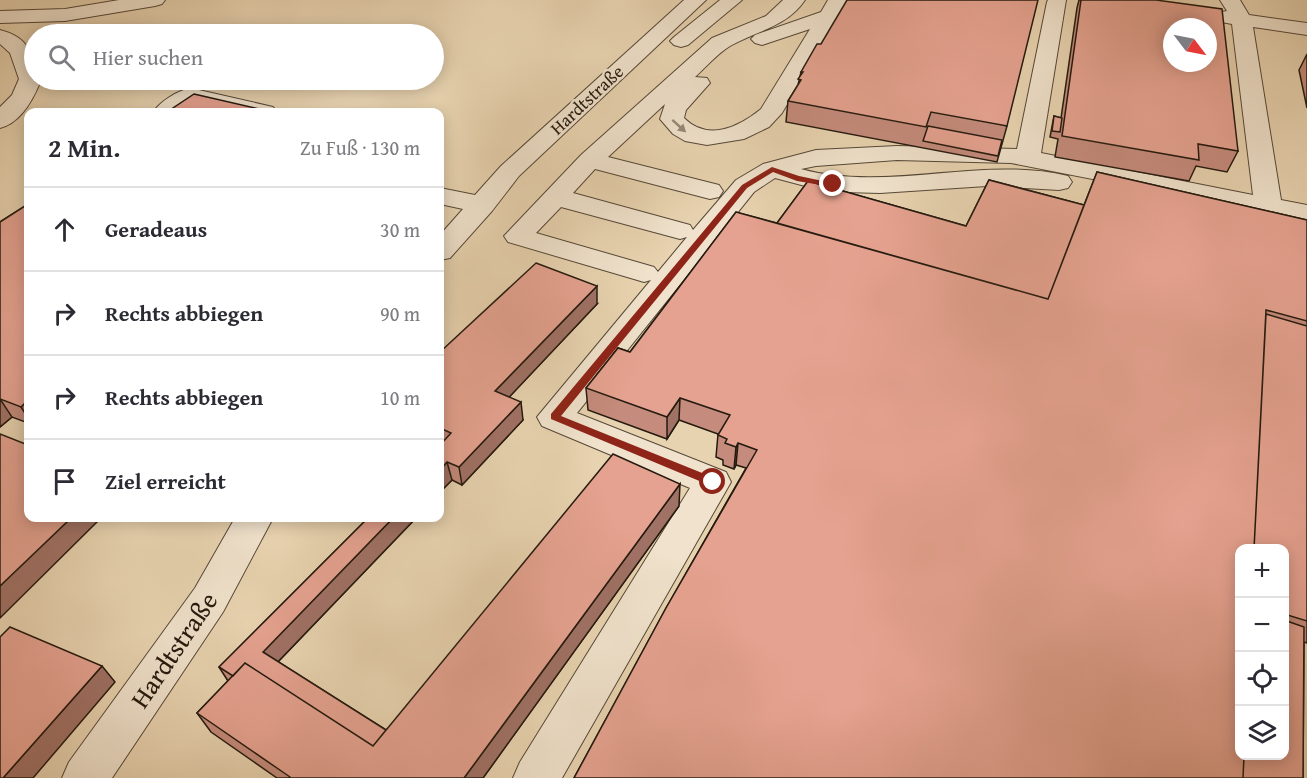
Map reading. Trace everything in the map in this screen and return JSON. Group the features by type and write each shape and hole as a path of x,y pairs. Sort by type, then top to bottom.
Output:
{"street":[{"path":"0,17 65,15 155,0"},
{"name":"Hardtstraße","path":"444,248 510,171 696,0"},
{"name":"Hardtstraße","path":"597,111 662,45 719,0"},
{"name":"Hardtstraße","path":"483,205 732,0"},
{"path":"644,273 518,236 590,160 720,43 773,20 795,0"},
{"path":"1028,158 1059,2"},
{"path":"833,8 770,113 759,125 744,133 723,137 706,137 688,133 677,126 672,119 674,109 735,48 833,8"},
{"path":"1236,10 1265,217"},
{"path":"1198,13 1236,10 1307,29"},
{"path":"0,36 10,40 21,50 24,60"},
{"path":"0,120 22,98 25,90"},
{"path":"171,108 190,95 247,108"},
{"path":"536,778 713,482 554,417 745,186 772,169 816,158 897,153 1028,158 1265,217"},
{"path":"590,160 710,191"},
{"path":"772,169 797,178 833,184 868,186 985,178 1044,180 1265,217 1307,213"},
{"path":"444,197 483,205"},
{"path":"556,197 680,231"},
{"name":"Hardtstraße","path":"85,778 209,600 252,522"}],"building":[{"path":"847,0 1038,0 1007,126 931,112 926,127 788,101 801,80 798,79 803,72 801,72 817,44 821,44"},
{"path":"1081,0 1156,0 1222,9 1238,151 1198,144 1199,160 1062,136"},
{"path":"194,94 255,108 173,108"},
{"path":"1054,116 1062,118 1060,132 1052,131"},
{"path":"928,126 1002,140 998,156 923,141"},
{"path":"1097,172 1307,220 1307,321 1266,310 1254,544 1235,544 1235,760 1244,760 1243,778 574,778 666,608 757,450 738,443 736,447 725,443 727,439 718,435 730,415 680,398 667,417 586,388 618,348 630,352 736,212 1048,299"},
{"path":"989,180 1084,205 1048,299 777,223 808,181 966,226"},
{"path":"24,207 24,404 21,407 0,399 0,222"},
{"path":"536,263 597,286 495,391 521,402 459,467 447,462 444,465 444,441 451,433 444,430 444,348"},
{"path":"1266,314 1307,326 1307,621 1289,616 1289,544 1254,544"},
{"path":"0,434 24,443 24,522 67,522 0,586"},
{"path":"613,454 680,484 464,778 289,778 197,713 245,663 373,746"},
{"path":"364,522 389,522 263,652 386,730 373,746 245,663 233,676 219,667"},
{"path":"1289,622 1304,627 1303,778 1243,778 1244,760 1289,760"},
{"path":"10,627 102,666 3,778 0,778 0,637"}],"route":[{"path":"713,482 554,417 745,186 772,169 797,178 833,184"}]}
